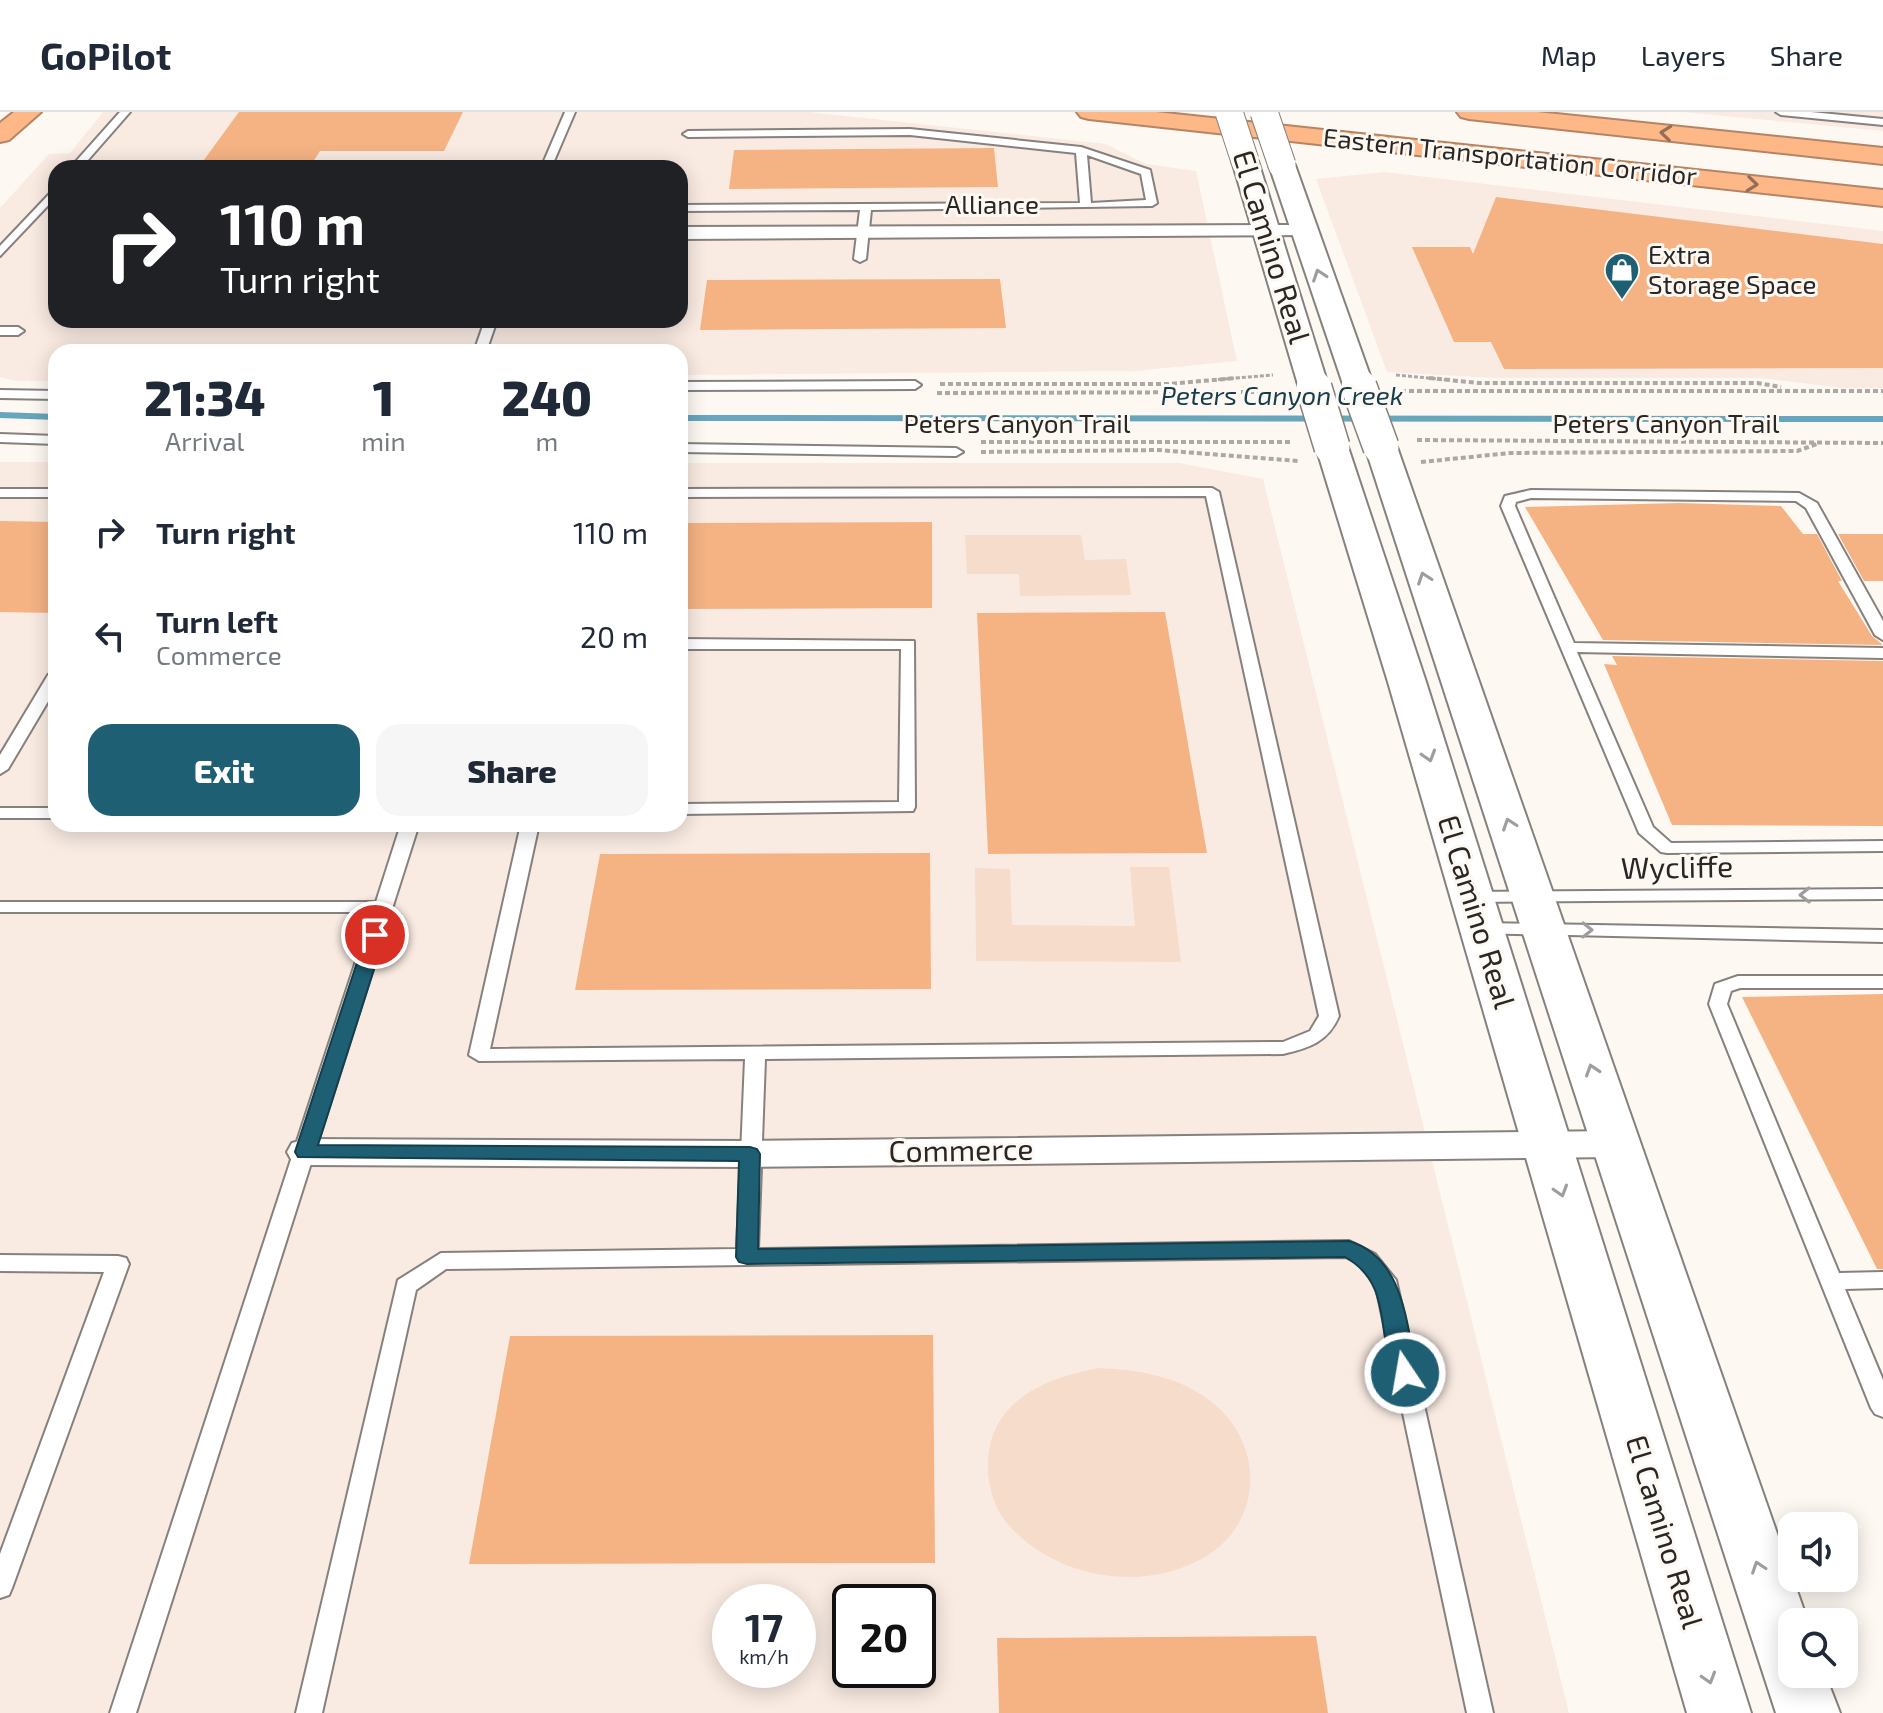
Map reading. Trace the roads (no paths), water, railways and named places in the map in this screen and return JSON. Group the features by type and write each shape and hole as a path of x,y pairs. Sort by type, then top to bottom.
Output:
{"highway":[{"path":"0,135 29,112"},
{"name":"Eastern Transportation Corridor","path":"1089,112 1883,198"},
{"name":"Eastern Transportation Corridor","path":"1469,112 1883,156"}],"main road":[{"name":"El Camino Real","path":"1229,112 1314,388 1313,450 1477,913 1719,1713"},
{"name":"El Camino Real","path":"1264,112 1359,387 1400,450 1540,913 1778,1625"},
{"path":"1799,1688 1808,1713"}],"street":[{"name":"Alliance","path":"688,233 1303,231"},
{"name":"Commerce","path":"306,1152 750,1154 1617,1144"}],"lane":[{"path":"82,160 125,112"},
{"path":"549,160 570,112"},
{"path":"1781,112 1883,122"},
{"path":"688,134 910,132 1081,150 1146,172 1152,203 688,208"},
{"path":"1081,150 1086,206"},
{"path":"0,253 48,199"},
{"path":"860,259 866,206"},
{"path":"0,331 18,331"},
{"path":"688,386 915,385"},
{"path":"0,394 48,395"},
{"path":"0,438 48,440"},
{"path":"688,448 956,452"},
{"path":"528,832 479,1055 1283,1048 1307,1042 1325,1030 1329,1016 1212,492 688,493"},
{"path":"0,493 48,493"},
{"path":"1883,635 1812,506 1799,497 1531,494 1510,499 1508,506 1645,829 1667,848 1883,846"},
{"path":"688,644 909,644 907,807 688,809"},
{"path":"1568,647 1883,653"},
{"path":"0,769 48,688"},
{"path":"0,813 48,813"},
{"path":"123,1713 407,832"},
{"name":"Wycliffe","path":"1477,913 1540,913 1883,894"},
{"path":"0,907 384,907"},
{"name":"Wycliffe","path":"1477,913 1540,913 1883,936"},
{"path":"1883,982 1738,982 1722,988 1718,1004 1883,1408"},
{"path":"747,1257 755,1053"},
{"path":"309,1713 406,1286 441,1261 1349,1249 1367,1259 1385,1280 1480,1713"},
{"path":"0,1263 118,1264 0,1588"},
{"path":"1830,1281 1883,1280"}],"waterway":[{"name":"Peters Canyon Creek","path":"0,415 48,417"},
{"name":"Peters Canyon Creek","path":"688,418 1883,419"}],"place":[{"name":"Extra Storage Space","path":"1622,301"}]}
